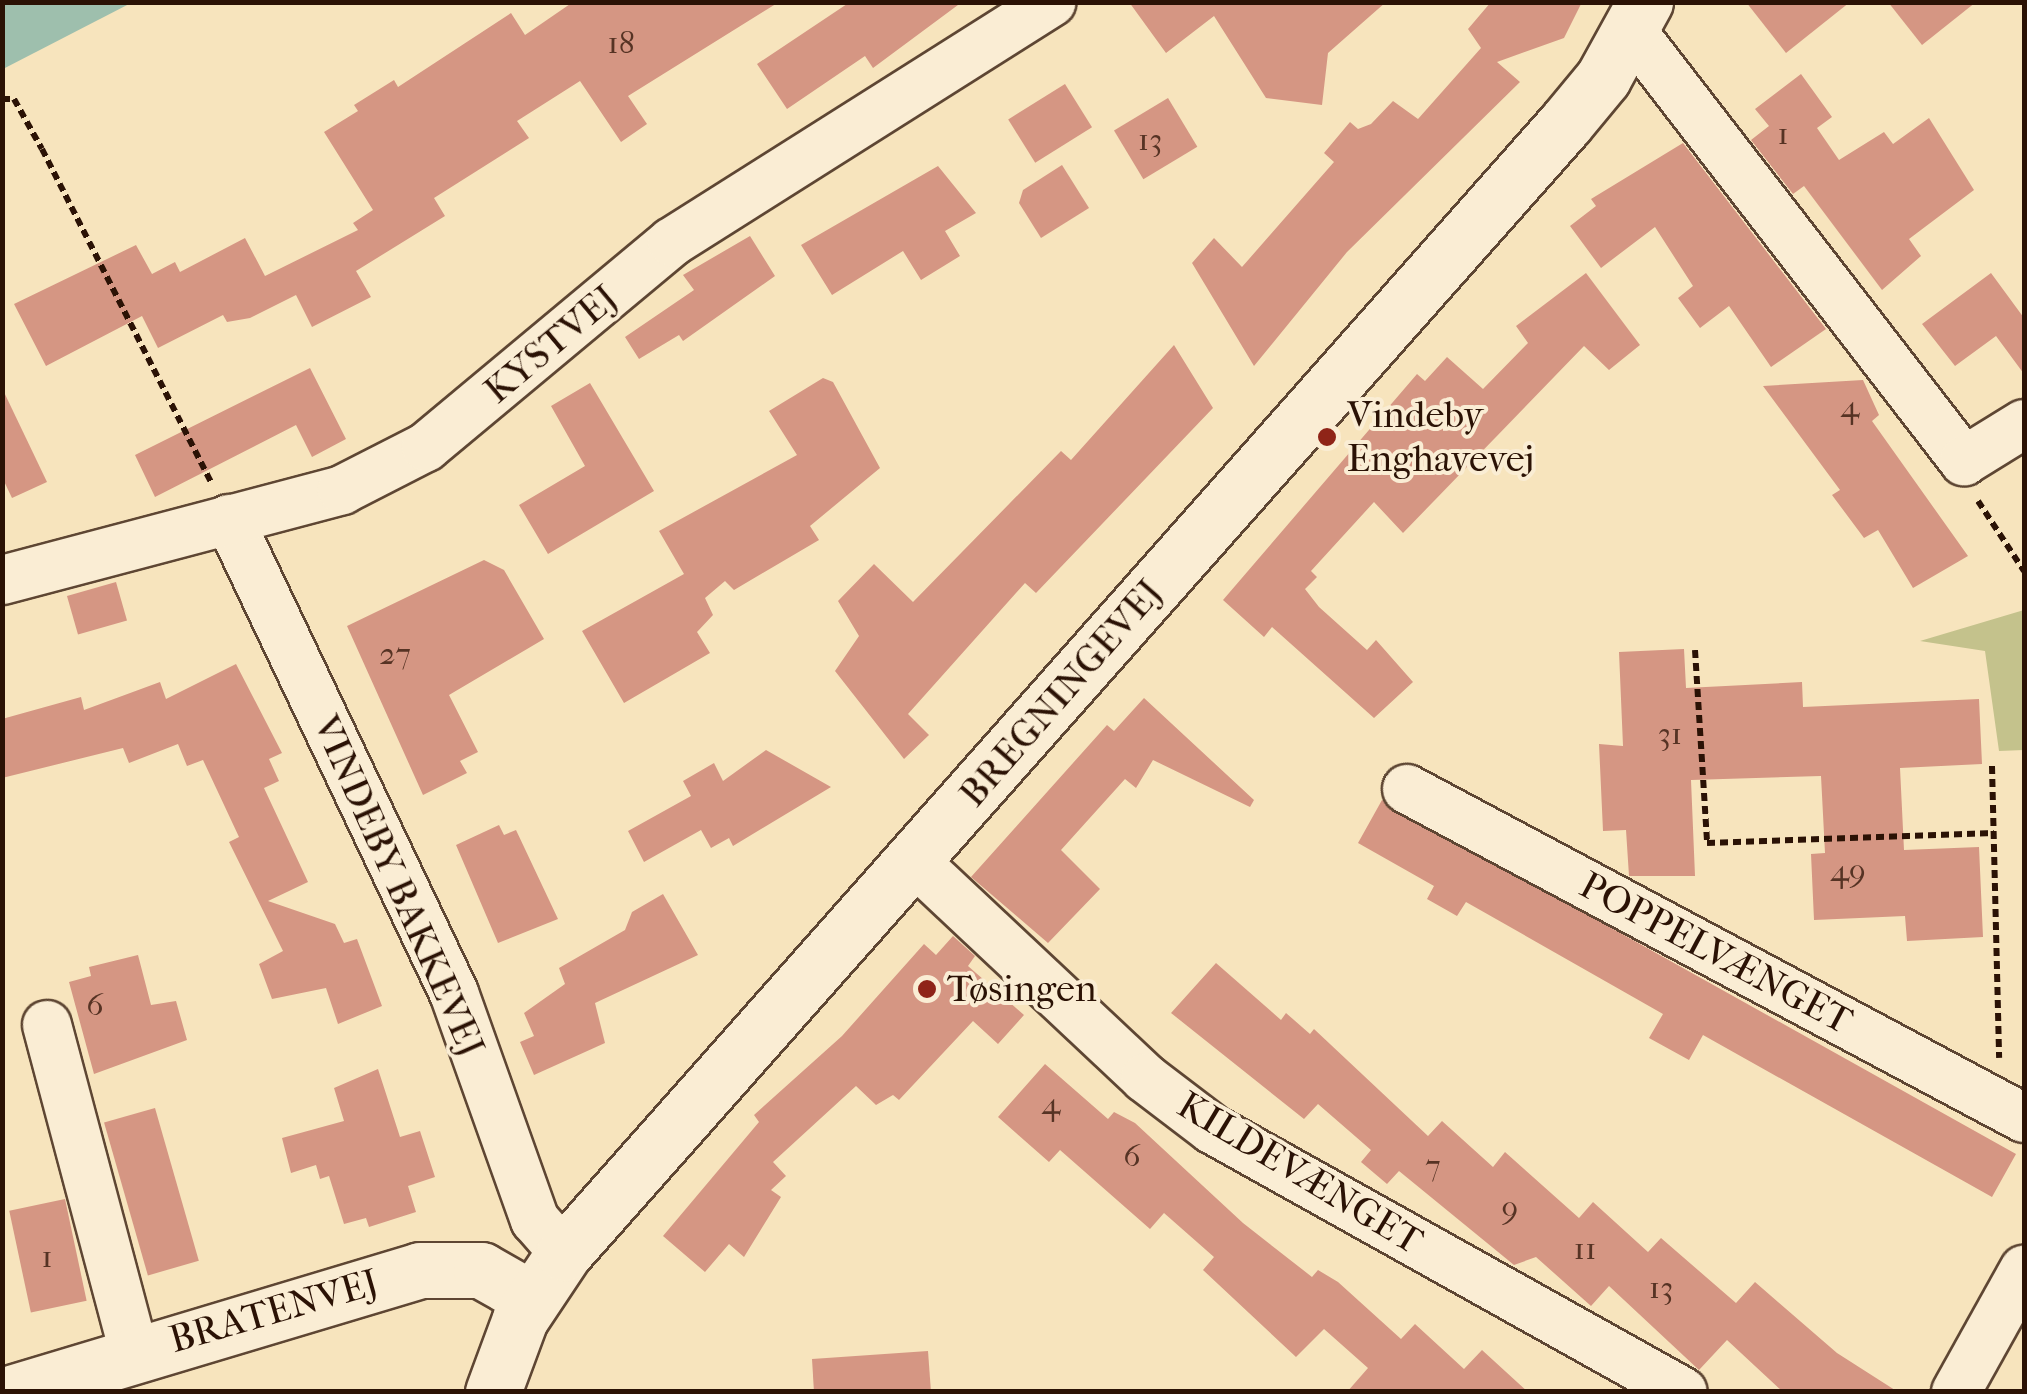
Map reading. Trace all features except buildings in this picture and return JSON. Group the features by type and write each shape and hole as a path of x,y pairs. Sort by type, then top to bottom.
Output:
{"street":[{"name":"KYSTVEJ","path":"2,580 342,490 426,447 672,242 1052,2"},
{"path":"1638,16 1964,461 2024,424"},
{"name":"BREGNINGEVEJ","path":"493,1392 532,1298 564,1253 1566,124 1638,16"},
{"name":"VINDEBY BAKKEVEJ","path":"229,519 454,992 535,1220 564,1253"},
{"name":"POPPELVÆNGET","path":"1407,789 2012,1112"},
{"name":"KILDEVÆNGET","path":"913,860 1146,1078 1212,1129 1682,1392"},
{"path":"47,1025 134,1352"},
{"name":"BRATENVEJ","path":"14,1392 134,1352 447,1266 481,1270 532,1298"},
{"path":"1956,1392 2024,1270"}],"path":[{"path":"2,99 14,99 42,149 229,519"},
{"path":"1964,461 1965,482 2024,571"},
{"path":"1695,650 1707,843 1994,834"},
{"path":"1992,766 2012,1112"}],"shaded area":[{"path":"3,2 131,2 131,3 3,69"},
{"path":"2024,610 2024,750 1999,751 1985,651 1920,641"}],"place":[{"name":"Vindeby Enghavevej","path":"1327,437"},
{"name":"Tøsingen","path":"927,989"}]}
